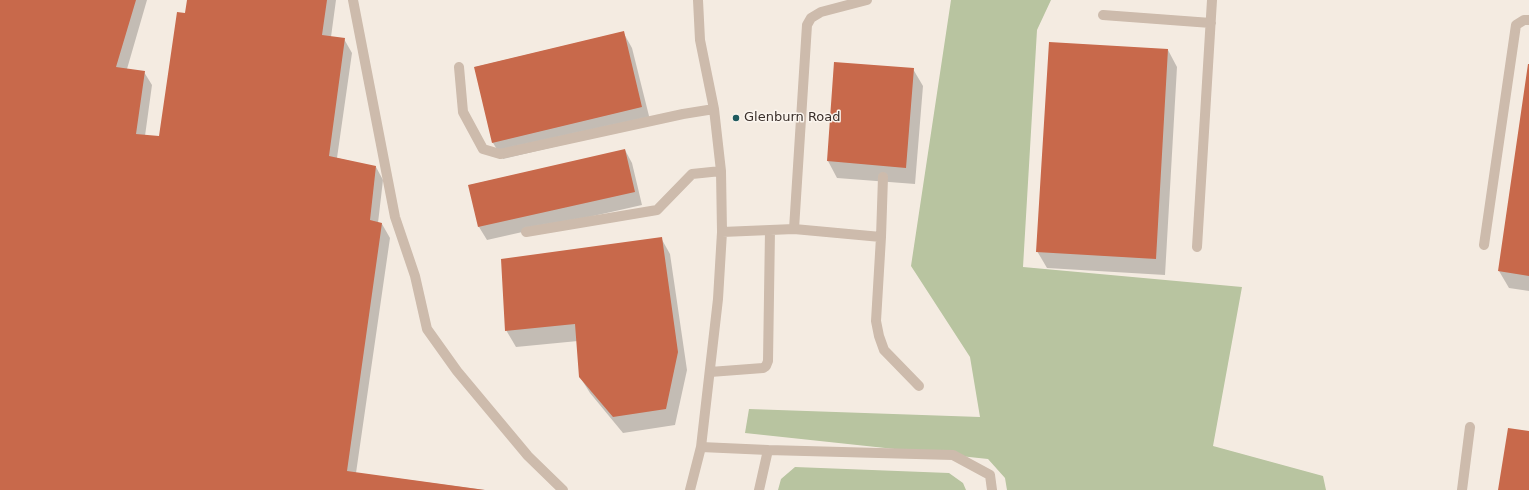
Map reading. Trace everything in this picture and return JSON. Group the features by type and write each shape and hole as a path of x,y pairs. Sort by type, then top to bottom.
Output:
{"street":[{"path":"353,0 395,217 415,276 426,329 457,371 528,456 563,490"},
{"path":"690,490 701,447 718,299 722,232 721,171 714,109 700,40 698,0"},
{"path":"794,230 807,25 811,18 821,12 867,0"},
{"path":"1197,247 1212,0"},
{"path":"1103,15 1210,24"},
{"path":"1484,245 1516,25 1524,20 1529,20"},
{"path":"459,67 463,112 483,148 500,154 683,114 714,109"},
{"path":"526,232 657,210 692,174 721,171"},
{"path":"883,177 876,321 884,350 919,386"},
{"path":"710,372 763,368 766,366 768,361 770,230"},
{"path":"722,232 794,230 880,237"},
{"path":"1462,490 1470,427"},
{"path":"701,447 952,455 990,475 992,490"},
{"path":"759,490 768,450"}],"green space":[{"path":"951,0 1051,0 1037,30 1023,267 1242,287 1213,446 1323,476 1326,490 1007,490 1005,478 988,459 745,433 749,409 980,417 970,357 911,266"},
{"path":"795,467 949,473 963,483 966,490 778,490 781,479"}],"building":[{"path":"0,0 136,0 116,67 145,71 136,134 159,136 177,12 185,13 187,0 327,0 322,35 345,38 329,156 376,166 370,220 382,223 347,471 485,490 0,490"},
{"path":"624,31 642,107 492,143 474,67"},
{"path":"1049,42 1168,49 1156,259 1036,252"},
{"path":"834,62 914,68 906,168 827,161"},
{"path":"1529,64 1529,276 1498,271"},
{"path":"625,149 635,192 478,227 468,185"},
{"path":"662,237 678,352 666,409 613,417 579,377 575,324 505,331 501,259"},
{"path":"1508,428 1529,431 1529,490 1498,490"}],"place":[{"name":"Glenburn Road","path":"736,118"}]}
